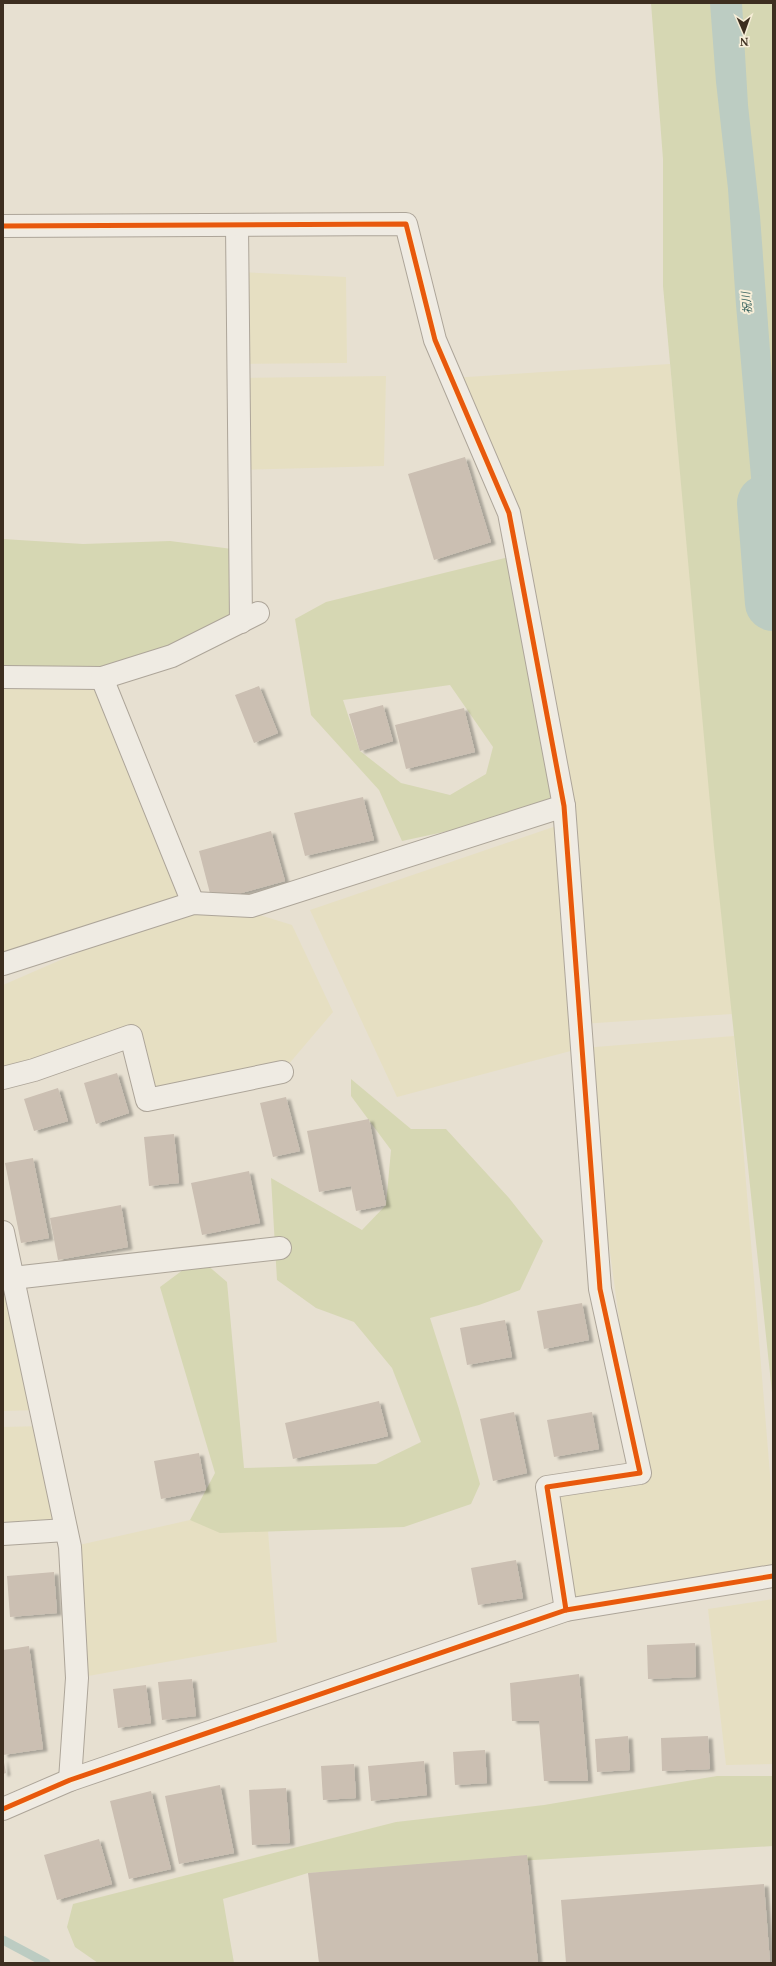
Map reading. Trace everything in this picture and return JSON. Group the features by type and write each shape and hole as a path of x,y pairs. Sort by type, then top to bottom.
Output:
{"street":[{"path":"3,226 406,224 435,340 509,513 564,806 600,1289 640,1473 547,1487 566,1610"},
{"path":"3,676 102,678 172,656 249,617 238,225"},
{"path":"102,678 193,903"},
{"path":"3,964 193,903 250,906 564,806"},
{"path":"3,1078 34,1070 132,1036 148,1100 282,1072"},
{"path":"3,1232 70,1547 77,1678 70,1780"},
{"path":"13,1278 280,1248"},
{"path":"3,1534 66,1530"},
{"path":"3,1809 70,1780 566,1610 773,1576"}],"shaded area":[{"path":"237,272 346,277 347,363 238,364"},
{"path":"670,364 732,1014 581,1024 583,1048 734,1036 773,1511 773,1576 566,1610 547,1487 640,1472 582,1048 397,1097 310,910 565,823 517,555 451,378"},
{"path":"386,376 384,466 240,470 239,378"},
{"path":"3,680 106,689 193,903 231,906 292,925 333,1012 282,1072 147,1100 131,1036 3,1072 3,985 187,905 3,964"},
{"path":"3,1266 41,1410 3,1411"},
{"path":"44,1426 66,1530 3,1534 3,1427"},
{"path":"190,1520 268,1531 277,1642 77,1678 70,1547"},
{"path":"773,1599 773,1764 726,1765 708,1609"}],"green space":[{"path":"651,3 773,3 773,1402 714,847 663,286 663,159"},
{"path":"3,539 83,544 170,541 240,550 241,622 136,667 3,677"},
{"path":"517,555 564,806 402,841 379,790 311,715 295,619 326,602","holes":["450,685 493,747 486,774 450,795 401,783 360,751 343,700"]},
{"path":"351,1079 411,1129 446,1129 509,1198 543,1241 520,1290 479,1305 430,1318 459,1409 480,1484 471,1504 404,1527 220,1533 190,1520 215,1473 160,1287 199,1258 227,1282 244,1468 376,1464 421,1442 392,1368 354,1322 316,1308 277,1280 271,1178 362,1230 386,1205 391,1150 351,1096"},
{"path":"717,1776 773,1776 773,1846 308,1873 223,1899 234,1963 98,1963 75,1947 67,1927 73,1904 396,1822 544,1805"}],"water":[{"path":"710,3 742,3 748,105 760,216 773,391 773,581 759,569 736,305 728,189 716,82"}],"building":[{"path":"465,457 491,542 434,560 408,474"},
{"path":"259,686 278,733 254,743 235,695"},
{"path":"383,705 393,741 360,751 349,714"},
{"path":"464,708 475,752 406,769 395,725"},
{"path":"363,797 374,840 305,856 294,813"},
{"path":"271,831 285,881 212,901 199,851"},
{"path":"117,1073 129,1113 96,1124 84,1083"},
{"path":"58,1088 68,1121 34,1131 24,1099"},
{"path":"286,1097 300,1151 273,1157 260,1103"},
{"path":"369,1119 386,1205 356,1211 351,1186 319,1192 307,1131"},
{"path":"174,1134 179,1183 149,1186 144,1137"},
{"path":"33,1158 49,1238 21,1243 5,1163"},
{"path":"249,1171 260,1223 202,1235 191,1183"},
{"path":"121,1205 128,1247 58,1260 50,1218"},
{"path":"582,1303 589,1340 544,1349 537,1311"},
{"path":"505,1320 512,1357 467,1365 460,1328"},
{"path":"379,1401 388,1436 293,1459 285,1423"},
{"path":"514,1412 527,1473 493,1481 480,1419"},
{"path":"592,1412 599,1449 554,1457 547,1420"},
{"path":"199,1453 206,1490 161,1499 154,1461"},
{"path":"516,1560 523,1598 478,1605 471,1568"},
{"path":"54,1572 57,1613 10,1617 7,1576"},
{"path":"695,1643 696,1677 648,1679 647,1645"},
{"path":"29,1646 43,1749 3,1755 3,1650"},
{"path":"579,1674 588,1781 544,1781 539,1721 512,1721 510,1683"},
{"path":"192,1679 196,1716 162,1720 158,1682"},
{"path":"146,1685 151,1723 118,1728 113,1689"},
{"path":"628,1736 630,1770 597,1772 595,1739"},
{"path":"708,1736 710,1769 662,1771 661,1738"},
{"path":"485,1750 487,1783 455,1785 453,1752"},
{"path":"3,1757 6,1773 3,1774"},
{"path":"424,1761 427,1795 371,1801 368,1766"},
{"path":"354,1764 356,1798 323,1800 321,1766"},
{"path":"220,1785 234,1853 179,1864 165,1796"},
{"path":"286,1788 290,1843 252,1845 249,1790"},
{"path":"151,1791 171,1869 129,1879 110,1801"},
{"path":"99,1839 112,1884 57,1900 44,1855"},
{"path":"527,1855 538,1963 319,1963 308,1873"},
{"path":"764,1884 770,1963 566,1963 561,1900"}],"waterway":[{"name":"祝川","path":"765,503 773,603"},
{"path":"3,1940 46,1963"}],"cycle path":[{"path":"3,226 406,224 435,340 509,513 564,806 600,1289 640,1473 547,1487 566,1610"},
{"path":"3,1809 70,1780 566,1610 773,1576"}]}
